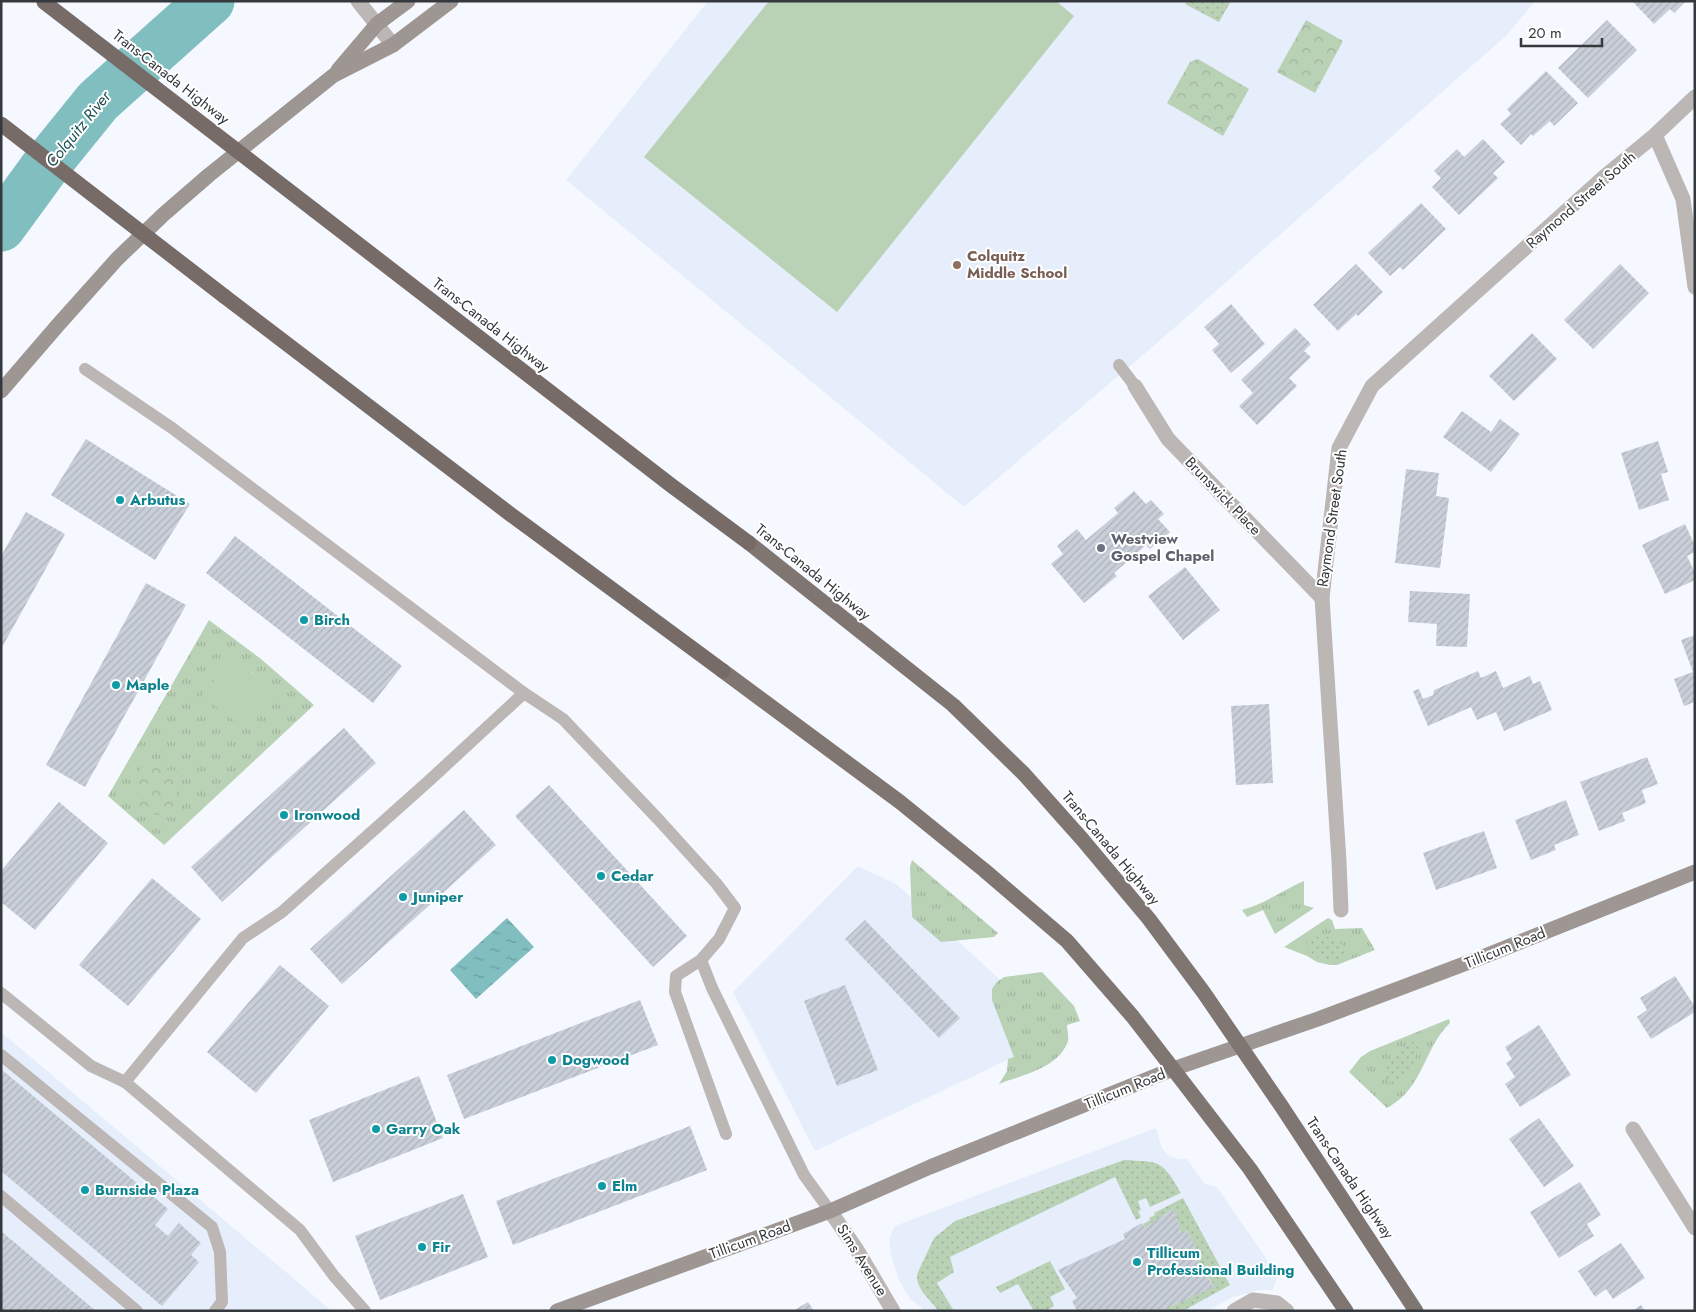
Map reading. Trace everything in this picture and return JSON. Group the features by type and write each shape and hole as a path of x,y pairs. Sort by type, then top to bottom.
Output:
{"highway":[{"name":"Trans-Canada Highway","path":"44,2 749,543 953,705 1024,774 1149,919 1204,993 1282,1107 1416,1311"},
{"path":"1,124 504,509 900,802 984,870 1066,941 1133,1017 1250,1169 1346,1311"}],"main road":[{"path":"1,391 117,259 164,214 334,75 377,24 408,1"},
{"path":"334,75 393,45 445,6"},
{"name":"Tillicum Road","path":"558,1311 830,1211 930,1167 1173,1069 1310,1022 1480,958 1695,872"}],"street":[{"path":"358,1 393,45"},
{"name":"Raymond Street South","path":"1341,910 1322,598 1340,448 1372,386 1604,177 1655,135 1695,97"},
{"path":"1655,135 1683,199 1695,287"},
{"name":"Brunswick Place","path":"1135,386 1168,439 1322,598"},
{"path":"1633,1129 1695,1228"},
{"name":"Sims Avenue","path":"830,1211 857,1250 893,1311"},
{"path":"1234,1311 1252,1300 1277,1303 1287,1311"}],"lane":[{"path":"1120,365 1135,386"},
{"path":"85,368 172,428 524,693 563,719 716,883 735,908 719,939 701,960 676,976 675,992 726,1134"},
{"path":"125,1082 243,938 282,912 524,693"},
{"path":"701,960 712,988 804,1175 830,1211"},
{"path":"1,993 91,1066 125,1082 300,1230 334,1276 365,1311"},
{"path":"1,1055 212,1227 220,1252 222,1302 215,1311"},
{"path":"1,1196 137,1311"}],"shaded area":[{"name":"Colquitz Middle School","path":"708,1 1535,1 1507,35 1149,350 964,507 566,180"},
{"path":"858,866 896,884 1060,1035 815,1151 733,992"},
{"path":"1,1032 332,1311 96,1311 1,1231"},
{"path":"1156,1128 1162,1149 1170,1156 1178,1159 1187,1159 1205,1184 1217,1187 1270,1264 1279,1271 1273,1290 1259,1290 1233,1297 1207,1311 924,1311 910,1299 899,1280 891,1255 889,1239 895,1226"}],"green space":[{"path":"769,1 1056,1 1074,16 837,312 644,157"},
{"path":"1187,1 1231,1 1219,22 1185,4"},
{"path":"1306,20 1343,41 1315,93 1277,72"},
{"path":"1198,59 1249,89 1223,136 1167,103 1190,62"},
{"path":"209,620 261,659 314,705 164,845 108,796","holes":["251,672 271,688 202,695"]},
{"path":"232,658 272,688 242,727 202,695"},
{"path":"141,766 177,771 181,777 176,817 135,812"},
{"path":"912,860 998,933 994,937 941,942 912,917 910,867"},
{"path":"1304,881 1304,905 1314,908 1275,934 1263,910 1247,917 1242,910 1258,904"},
{"path":"1328,918 1332,920 1335,929 1362,928 1375,950 1337,965 1330,965 1317,962 1284,947"},
{"path":"1321,936 1332,938 1338,942 1347,950 1346,954 1337,962 1315,957 1307,946 1308,942"},
{"path":"1042,972 1074,1006 1080,1021 1067,1025 1068,1041 1057,1058 1029,1074 999,1084 1007,1071 1008,1059 1014,1057 992,1000 992,989 1004,977"},
{"path":"1449,1019 1450,1023 1434,1044 1409,1090 1387,1108 1349,1072 1361,1057 1370,1051"},
{"path":"1415,1041 1419,1044 1411,1069 1403,1079 1392,1085 1387,1080 1385,1073 1387,1067 1403,1048"},
{"path":"1124,1160 1146,1161 1159,1165 1169,1174 1181,1193 1150,1207 1146,1198 1138,1201 1141,1210 1138,1211 1141,1217 1136,1220 1115,1177 950,1257 954,1272 937,1283 954,1311 938,1311 920,1288 917,1278 918,1272 934,1238 955,1221"},
{"path":"1183,1198 1230,1285 1183,1311 1160,1311 1214,1286 1192,1253 1197,1250 1187,1231 1182,1234 1173,1209 1145,1228 1143,1224 1155,1215 1154,1213"},
{"path":"1050,1261 1065,1289 1050,1297 1054,1306 1046,1311 1034,1311 1018,1284 1000,1293 996,1287"}],"water":[{"path":"507,918 534,947 476,999 450,970"}],"building":[{"path":"1632,1 1686,1 1674,13 1670,9 1654,24"},
{"path":"1607,20 1637,50 1588,98 1558,68"},
{"path":"1546,71 1578,103 1554,126 1550,121 1533,136 1531,134 1521,145 1500,124 1511,114 1507,109"},
{"path":"1483,139 1505,162 1493,173 1498,178 1459,215 1432,187 1441,178 1434,171 1457,149 1464,157"},
{"path":"1421,203 1446,229 1403,270 1400,267 1390,276 1368,253"},
{"path":"1356,264 1383,292 1358,316 1356,314 1338,331 1313,305"},
{"path":"1620,264 1649,293 1593,349 1564,320"},
{"path":"1231,304 1265,344 1231,373 1212,350 1219,344 1204,327"},
{"path":"1295,328 1311,344 1304,351 1311,357 1289,378 1297,386 1257,425 1239,406 1253,393 1241,380"},
{"path":"1532,333 1557,359 1514,401 1489,376"},
{"path":"1462,411 1491,432 1500,419 1520,434 1491,472 1443,437"},
{"name":"Arbutus","path":"86,439 190,504 155,560 51,495"},
{"path":"1658,441 1668,472 1661,474 1669,500 1639,510 1621,453"},
{"path":"1406,469 1439,473 1436,496 1449,498 1440,568 1395,563"},
{"name":"Westview Gospel Chapel","path":"1134,491 1146,504 1151,500 1164,514 1158,519 1170,532 1150,549 1146,545 1114,573 1117,576 1084,603 1051,564 1063,554 1057,546 1077,529 1086,540 1118,513 1114,508"},
{"path":"26,512 65,534 1,649 1,556"},
{"path":"1685,524 1695,546 1695,552 1687,556 1695,573 1695,580 1665,594 1642,545"},
{"name":"Birch","path":"235,536 402,666 373,703 206,573"},
{"path":"1185,567 1220,610 1183,640 1148,596"},
{"name":"Maple","path":"146,583 186,605 85,787 46,765"},
{"path":"1410,591 1470,594 1467,647 1436,646 1437,624 1408,622"},
{"path":"1695,635 1695,702 1684,706 1674,679 1693,672 1681,640"},
{"path":"1478,671 1481,678 1496,671 1503,688 1530,676 1533,684 1540,681 1552,710 1504,731 1496,712 1477,720 1471,707 1428,726 1413,691 1419,689 1423,699 1433,695 1434,690"},
{"path":"1269,704 1273,783 1236,785 1231,706"},
{"name":"Ironwood","path":"344,728 376,763 222,902 191,867"},
{"path":"1647,757 1658,784 1642,790 1646,803 1622,813 1625,821 1599,831 1580,782"},
{"name":"Cedar","path":"549,785 687,936 653,967 515,816"},
{"path":"1566,800 1579,835 1554,845 1556,850 1531,860 1515,820"},
{"path":"59,802 108,843 35,930 1,902 1,871"},
{"name":"Juniper","path":"464,810 496,845 342,984 310,949"},
{"path":"1484,831 1497,868 1436,890 1423,853"},
{"path":"152,878 201,919 128,1006 79,965"},
{"path":"865,920 960,1018 939,1038 845,939"},
{"path":"280,965 329,1006 256,1093 207,1052"},
{"path":"1675,976 1695,1007 1695,1012 1651,1039 1637,1017 1647,1010 1640,998"},
{"path":"845,985 878,1070 837,1086 804,1001"},
{"name":"Dogwood","path":"640,1000 658,1045 464,1119 447,1075"},
{"path":"1539,1025 1571,1075 1520,1107 1505,1084 1515,1077 1506,1063 1512,1059 1505,1047"},
{"name":"Burnside Plaza","path":"1,1069 168,1209 155,1225 168,1236 179,1223 201,1243 191,1255 199,1262 162,1306 1,1171"},
{"name":"Garry Oak","path":"419,1076 443,1138 333,1182 309,1120"},
{"path":"1539,1118 1574,1166 1544,1187 1509,1139"},
{"name":"Elm","path":"690,1126 707,1170 513,1245 496,1201"},
{"path":"1580,1182 1601,1215 1587,1224 1594,1236 1559,1258 1530,1212"},
{"name":"Fir","path":"463,1194 488,1257 380,1300 355,1236"},
{"name":"Tillicum Professional Building","path":"1173,1209 1182,1234 1187,1231 1197,1250 1192,1253 1214,1287 1160,1311 1077,1311 1072,1301 1077,1298 1058,1270 1125,1239 1123,1234 1142,1223 1145,1228"},
{"path":"1,1231 96,1311 1,1311"},
{"path":"1621,1243 1645,1278 1613,1299 1606,1289 1595,1297 1578,1271"},
{"path":"808,1302 814,1311 793,1311"},
{"path":"1641,1305 1645,1311 1632,1311"}],"waterway":[{"name":"Colquitz River","path":"1,227 47,164 98,101 210,1"}],"place":[{"name":"Colquitz Middle School","path":"957,265"},
{"name":"Arbutus","path":"120,500"},
{"name":"Westview Gospel Chapel","path":"1101,548"},
{"name":"Birch","path":"304,620"},
{"name":"Maple","path":"116,685"},
{"name":"Ironwood","path":"284,815"},
{"name":"Cedar","path":"601,876"},
{"name":"Juniper","path":"403,897"},
{"name":"Dogwood","path":"552,1060"},
{"name":"Garry Oak","path":"376,1129"},
{"name":"Elm","path":"602,1186"},
{"name":"Burnside Plaza","path":"85,1190"},
{"name":"Fir","path":"422,1247"},
{"name":"Tillicum Professional Building","path":"1137,1262"}]}
